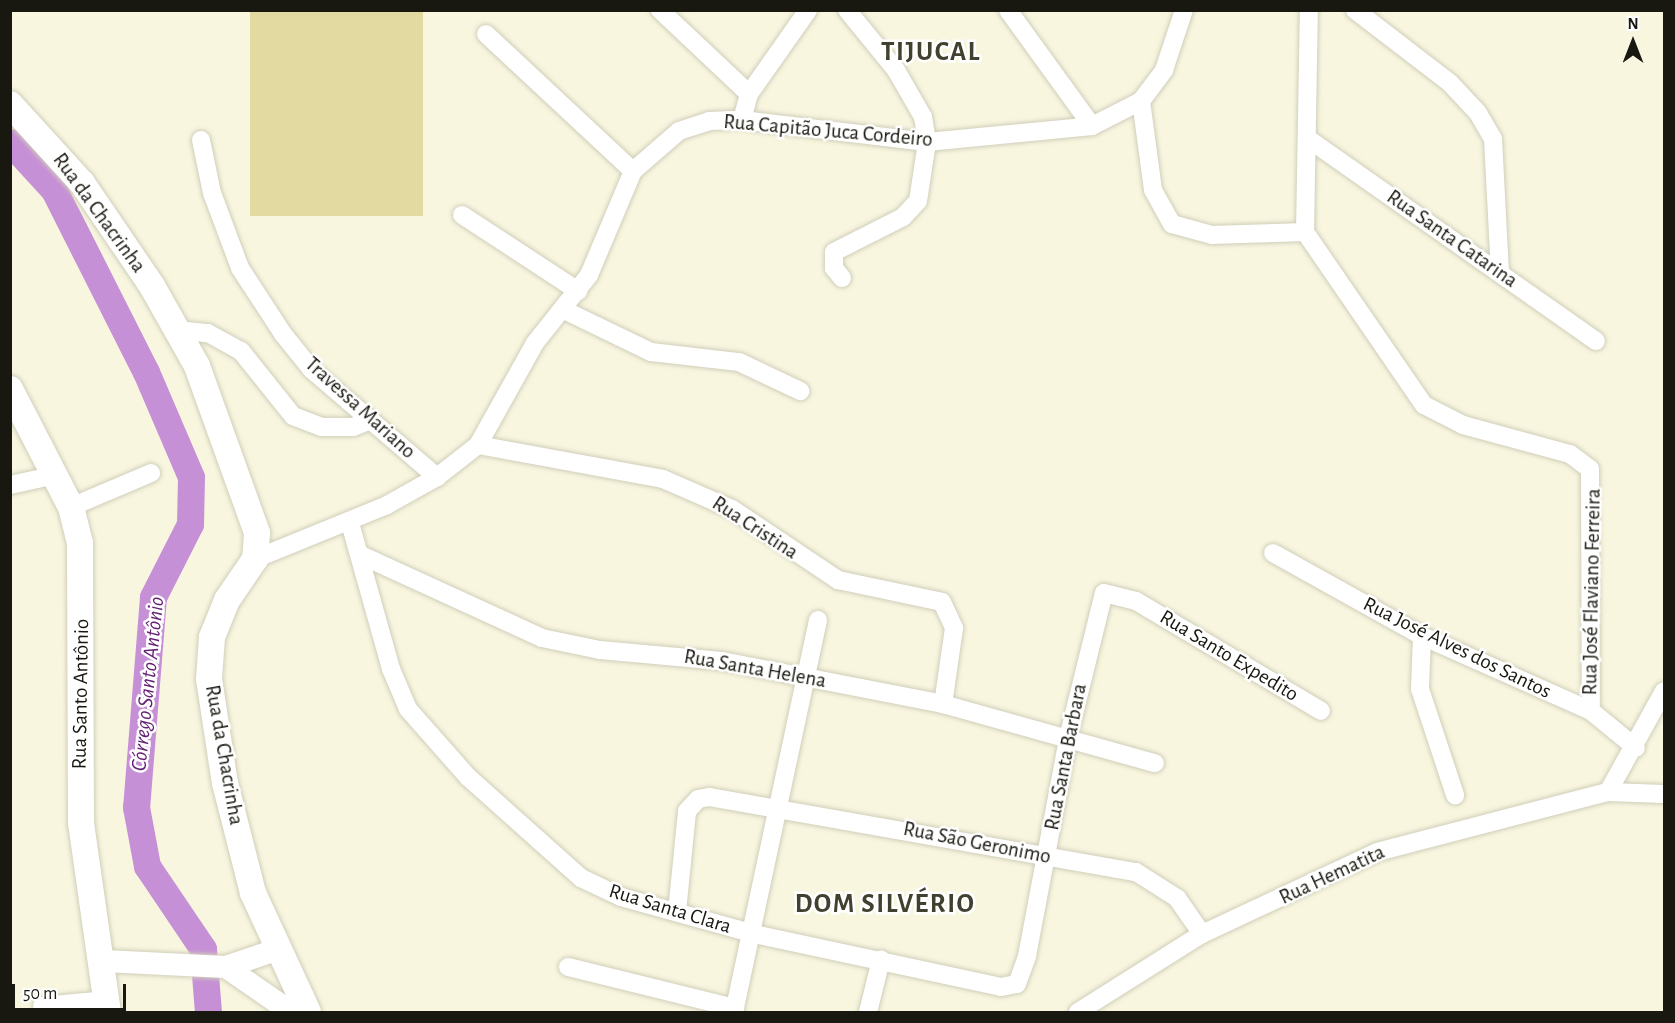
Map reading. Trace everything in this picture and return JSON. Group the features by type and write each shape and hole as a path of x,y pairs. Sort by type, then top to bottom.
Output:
{"main road":[{"name":"Rua da Chacrinha","path":"10,104 82,183 177,330 197,366 257,533 255,559 227,600 216,628 209,679 225,783 253,893 308,1012"},
{"name":"Rua Santo Antônio","path":"10,389 57,475 71,507 83,582 81,823 104,961 108,1006"}],"street":[{"path":"660,10 749,94"},
{"path":"742,120 749,94 807,10"},
{"path":"842,278 834,268 834,252 903,217 918,201 927,142 923,117 896,70 847,10"},
{"path":"1008,10 1092,126"},
{"name":"Rua Capitão Juca Cordeiro","path":"255,559 350,523 437,477 478,445 530,351 578,291 612,230 633,171 679,131 709,121 742,120 927,142 1092,126 1141,102 1164,70 1184,10"},
{"path":"1141,102 1153,190 1172,224 1212,235 1305,231 1309,10"},
{"path":"1355,10 1450,83 1478,113 1493,139 1500,272"},
{"path":"486,34 633,171"},
{"name":"Rua Santa Catarina","path":"1307,138 1596,341"},
{"name":"Travessa Mariano","path":"201,140 212,193 240,268 312,370 437,477"},
{"path":"462,215 578,291"},
{"name":"Rua José Flaviano Ferreira","path":"1305,231 1424,405 1463,425 1570,454 1590,469 1591,711"},
{"path":"562,309 651,352 739,362 800,391"},
{"path":"177,330 208,333 241,351 293,416 321,427 353,427 371,420"},
{"name":"Rua Cristina","path":"478,445 671,482 732,509 838,580 924,596 942,602 951,612 943,704"},
{"path":"71,507 151,473"},
{"path":"10,485 57,475"},
{"name":"Rua Santa Clara","path":"350,523 363,556 391,669 408,709 431,740 581,878 621,897 754,934 1009,988 1017,984 1026,956"},
{"name":"Rua José Alves dos Santos","path":"1274,553 1422,636 1591,711 1636,748"},
{"name":"Rua Santa Helena","path":"363,556 542,638 600,650 706,658 943,704 1155,763"},
{"name":"Rua Santa Barbara","path":"1026,956 1047,857 1068,738 1099,600 1110,592 1136,601"},
{"name":"Rua Santo Expedito","path":"1136,601 1321,711"},
{"path":"568,967 734,1010 754,934 782,806 818,620"},
{"path":"1422,636 1420,689 1455,795"},
{"path":"1608,792 1636,748 1665,691"},
{"name":"Rua Hematita","path":"1078,1012 1202,934 1377,852 1608,792 1665,794"},
{"name":"Rua São Geronimo","path":"677,912 687,811 698,799 725,799 782,806 1047,857 1104,863 1160,883 1202,934"},
{"path":"104,961 222,967 279,949"},
{"path":"868,1012 880,960"},
{"path":"222,967 291,1012"},
{"path":"42,1006 108,1006"}],"shaded area":[{"path":"250,11 423,11 423,216 250,216"}],"waterway":[{"name":"Córrego Santo Antônio","path":"10,142 54,190 146,372 191,477 190,524 153,597 136,807 147,866 203,949 208,1012"}],"district":[{"name":"TIJUCAL","path":"931,52"},
{"name":"DOM SILVÉRIO","path":"885,904"}]}
